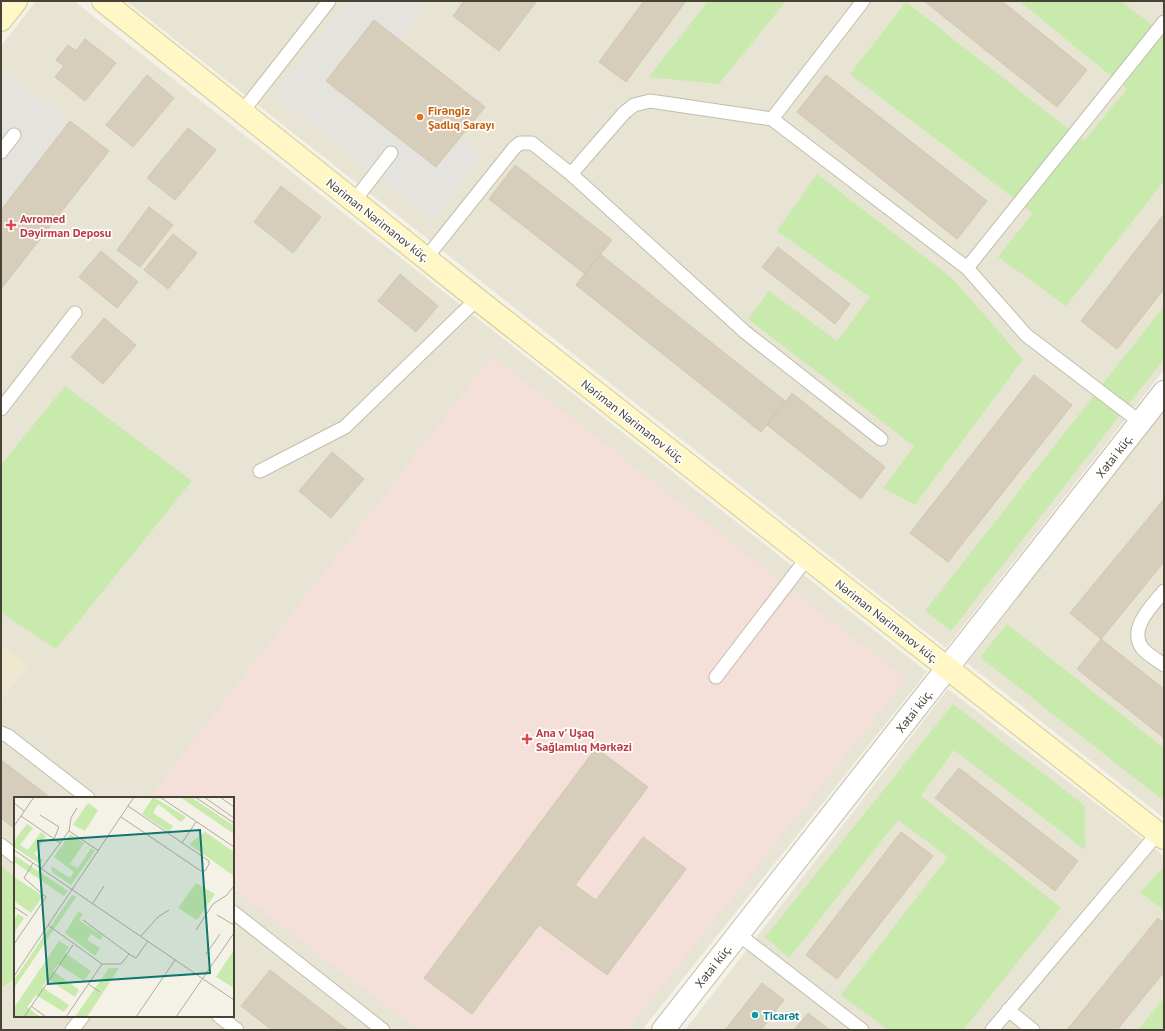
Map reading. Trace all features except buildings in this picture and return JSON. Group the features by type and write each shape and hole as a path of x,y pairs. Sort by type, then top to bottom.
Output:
{"street":[{"path":"1,20 16,1"},
{"name":"Nəriman Nərimanov küç.","path":"103,1 477,299 1161,835"},
{"name":"Xətai küç.","path":"663,1030 1164,392"}],"lane":[{"path":"242,112 329,1"},
{"path":"772,119 863,1"},
{"path":"967,268 1164,22"},
{"path":"571,174 624,113 634,105 650,102 772,119 967,268 1026,335 1140,422"},
{"path":"1,152 14,135"},
{"path":"426,258 514,148 520,143 532,143 571,174 745,332 881,439"},
{"path":"354,201 392,153"},
{"path":"260,471 345,427 477,299"},
{"path":"1,409 75,313"},
{"path":"716,677 807,558"},
{"path":"1164,591 1143,618 1138,629 1137,640 1143,649 1164,665"},
{"path":"1,733 8,736 87,797"},
{"path":"992,1030 1161,835"},
{"path":"1,845 14,855"},
{"path":"234,913 383,1030"},
{"path":"738,934 862,1030"},
{"path":"1008,1010 1033,1030"},
{"path":"72,1030 82,1017"},
{"path":"220,1017 237,1030"}],"shaded area":[{"path":"36,1 74,1 927,672 642,1030 1,1030 1,46"},
{"path":"126,1 1164,1 1164,370 946,648"},
{"path":"347,1 413,1 424,9 400,40 374,20 326,81 436,167 460,137 484,156 433,220 273,94"},
{"path":"6,72 70,121 1,210 1,78"},
{"name":"Ana v' Uşaq Sağlamlıq Mərkəzi","path":"492,356 906,679 627,1030 417,1030 234,889 234,797 150,797"},
{"path":"1164,410 1164,818 967,663"},
{"path":"1,645 28,666 1,701"},
{"path":"948,689 1164,856 1164,1030 685,1030"}],"green space":[{"path":"708,1 786,1 719,84 649,77"},
{"path":"1019,1 1121,1 1164,34 1164,181 1066,306 998,257 1033,213 850,74 906,2 1084,141 1127,89"},
{"path":"817,174 953,279 1023,359 915,505 883,488 914,446 748,319 769,291 837,341 870,297 777,231"},
{"path":"1164,306 1164,359 951,631 925,611"},
{"path":"65,386 192,481 56,649 1,613 1,465"},
{"path":"1007,624 1164,748 1164,801 980,657"},
{"path":"953,704 1085,806 1085,850 954,750 921,796 1061,908 963,1030 888,1030 841,995 948,857 898,820 789,958 765,937"},
{"path":"1,866 14,876 14,980 1,988"},
{"path":"1164,867 1164,911 1140,892"},
{"path":"1164,998 1164,1030 1138,1030"}],"place":[{"name":"Firəngiz Şadlıq Sarayı","path":"420,117"},
{"name":"Avromed Dəyirman Deposu","path":"11,225"},
{"name":"Ana v' Uşaq Sağlamlıq Mərkəzi","path":"527,739"},
{"name":"Ticarət","path":"755,1015"}]}
